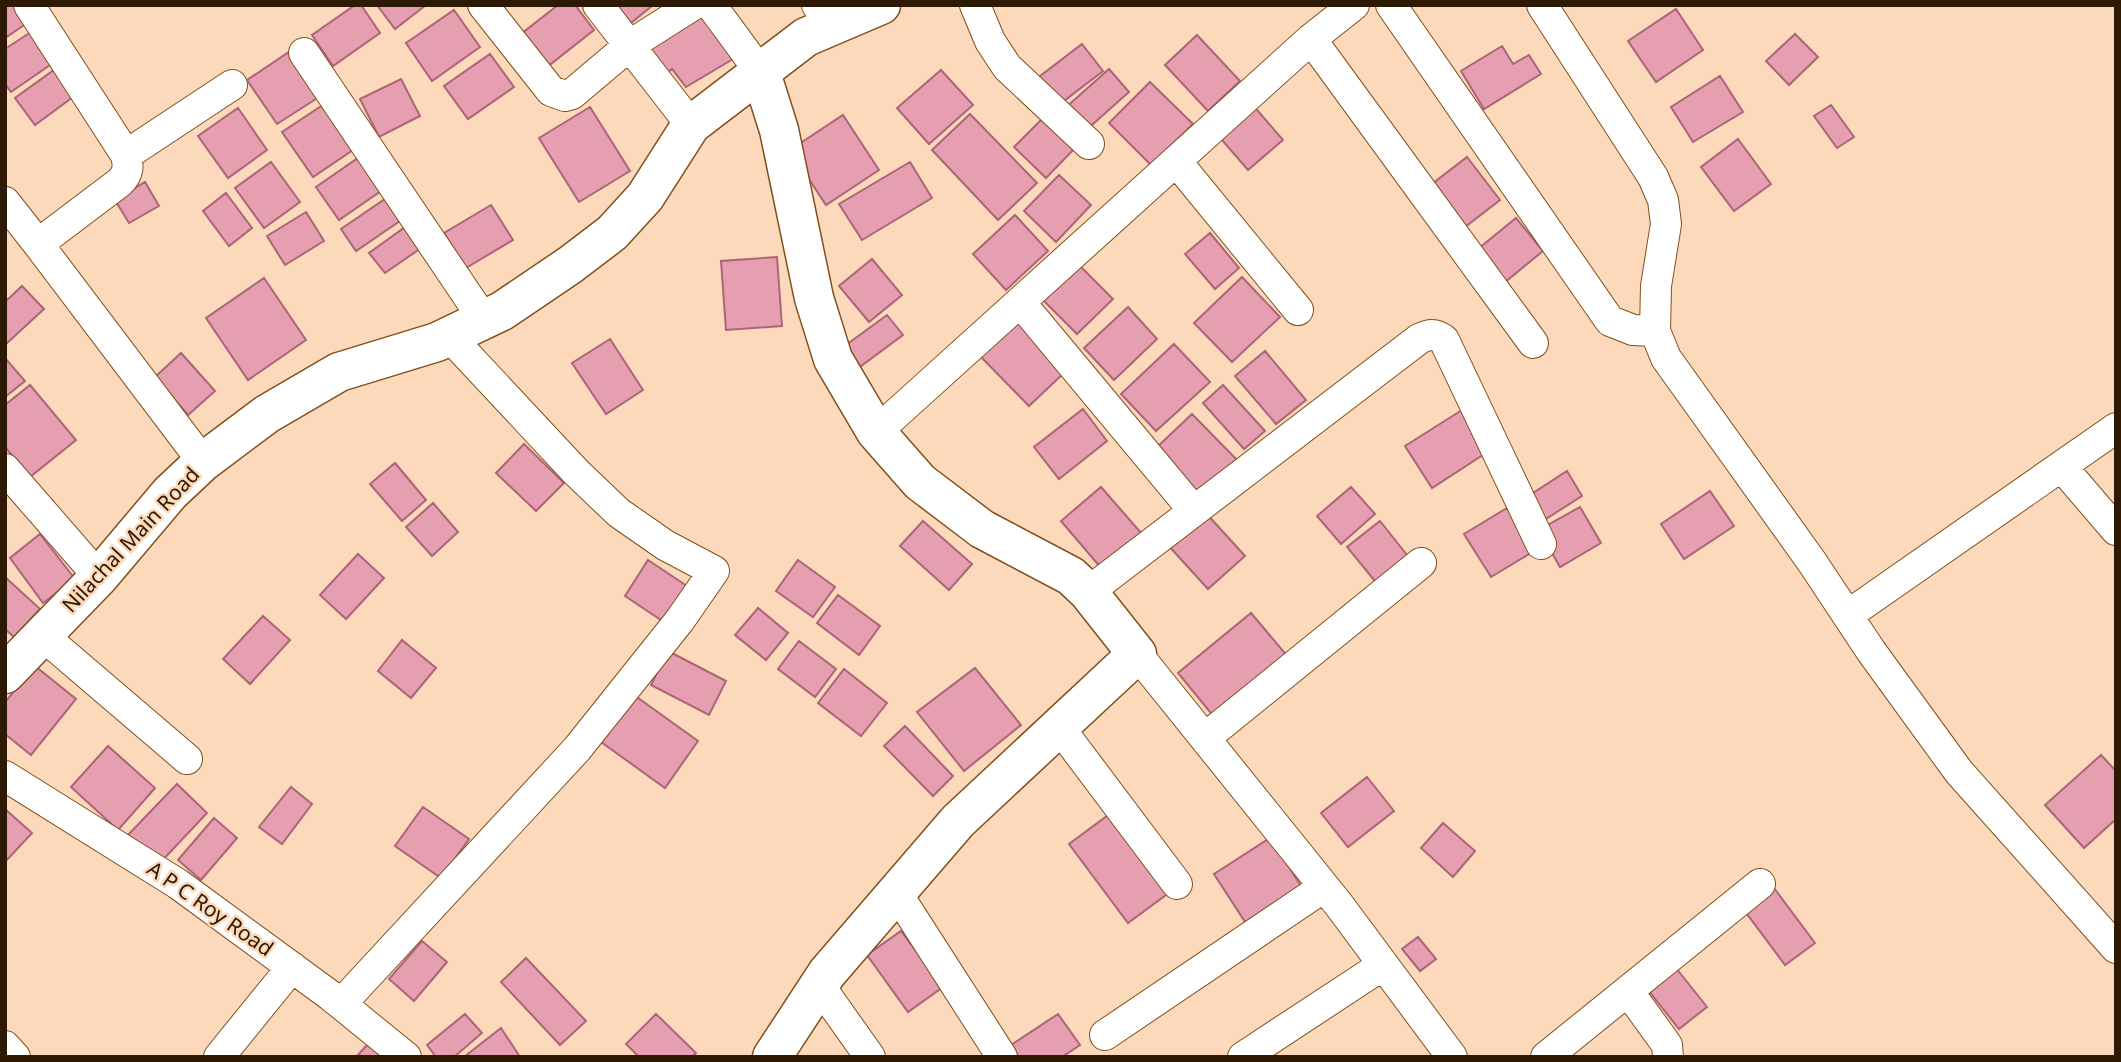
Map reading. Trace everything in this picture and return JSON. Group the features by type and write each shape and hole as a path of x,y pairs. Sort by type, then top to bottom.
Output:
{"street":[{"path":"29,5 126,156 129,166 120,183 38,244"},
{"path":"483,5 551,91 558,96 572,94 630,45 692,5"},
{"path":"598,5 691,125"},
{"path":"711,5 761,73 779,130 814,298 833,359 876,432 920,482 982,529 1071,576 1088,592 1324,887 1452,1057"},
{"name":"Nilachal Main Road","path":"18,654 99,577 170,493 203,461 267,414 339,372 437,342 502,311 559,273 612,233 645,197 691,125 806,37 825,15 881,5"},
{"path":"975,5 990,41 1007,67 1089,144"},
{"path":"876,432 1311,38 1354,5"},
{"path":"1391,5 1610,321 1633,330 1655,331"},
{"path":"1542,5 1653,177 1663,200 1666,224 1656,286 1655,331 1666,358 1959,772 2116,948"},
{"path":"1311,38 1533,343"},
{"path":"304,54 484,320"},
{"path":"126,156 232,85"},
{"path":"1176,161 1298,310"},
{"path":"7,207 203,461"},
{"path":"1020,302 1194,511"},
{"path":"1088,592 1419,338 1429,334 1444,340 1541,544"},
{"path":"341,1004 578,749 680,621 714,571 665,545 619,513 576,472 449,336"},
{"path":"1848,615 2116,428"},
{"path":"2062,467 2116,530"},
{"path":"5,468 99,577"},
{"path":"1205,738 1421,563"},
{"path":"18,654 187,759"},
{"path":"772,1057 819,985 958,821 1137,654"},
{"path":"1059,727 1177,884"},
{"name":"A P C Roy Road","path":"5,776 178,884 341,1004 405,1057"},
{"path":"1546,1057 1760,884"},
{"path":"1105,1035 1324,887"},
{"path":"896,892 1002,1057"},
{"path":"1243,1057 1383,965"},
{"path":"219,1057 292,967"},
{"path":"819,985 870,1057"},
{"path":"1628,990 1667,1045 1668,1057"},
{"path":"5,1046 15,1057"}],"building":[{"path":"5,5 15,5 27,23 5,38"},
{"path":"355,5 361,5 380,33 333,66 312,35"},
{"path":"377,5 426,5 395,29"},
{"path":"558,5 575,5 594,30 547,67 521,34"},
{"path":"608,5 653,5 626,27"},
{"path":"1676,9 1703,50 1656,82 1628,41"},
{"path":"454,10 480,47 432,81 406,43"},
{"path":"704,10 738,56 686,87 672,69 660,78 642,53"},
{"path":"31,32 53,63 11,92 5,84 5,49"},
{"path":"1795,34 1818,57 1789,85 1766,61"},
{"path":"1197,35 1240,81 1208,111 1165,65"},
{"path":"1082,44 1103,71 1056,107 1035,80"},
{"path":"1502,46 1513,64 1529,55 1541,74 1484,109 1461,71"},
{"path":"289,52 319,97 277,124 247,80"},
{"path":"490,54 514,87 468,119 444,86"},
{"path":"58,67 77,94 35,125 15,98"},
{"path":"1109,69 1129,92 1084,132 1064,109"},
{"path":"941,70 973,105 929,144 897,108"},
{"path":"1720,76 1743,112 1693,142 1671,107"},
{"path":"401,79 420,116 379,137 360,99"},
{"path":"1150,82 1193,124 1151,165 1109,123"},
{"path":"1251,103 1283,140 1248,170 1216,133"},
{"path":"323,105 353,150 313,177 282,132"},
{"path":"1831,105 1854,137 1837,148 1814,116"},
{"path":"590,107 630,171 579,202 539,138"},
{"path":"238,108 267,150 228,178 198,136"},
{"path":"970,114 1037,183 998,220 932,150"},
{"path":"843,115 879,170 826,205 790,150"},
{"path":"1045,116 1076,147 1046,178 1014,147"},
{"path":"1738,139 1771,184 1734,211 1701,167"},
{"path":"1467,157 1500,200 1465,227 1432,184"},
{"path":"358,158 381,191 339,220 316,187"},
{"path":"271,162 300,202 264,228 235,188"},
{"path":"910,162 932,198 862,240 839,204"},
{"path":"1059,175 1091,205 1056,242 1024,211"},
{"path":"145,182 159,206 129,223 115,200"},
{"path":"226,193 252,228 229,246 203,211"},
{"path":"385,199 400,221 356,251 341,229"},
{"path":"491,205 513,240 466,268 444,233"},
{"path":"306,212 324,241 285,265 267,236"},
{"path":"1015,215 1048,251 1006,290 973,254"},
{"path":"1516,218 1543,251 1499,287 1472,254"},
{"path":"408,225 424,246 385,273 369,253"},
{"path":"1210,233 1239,268 1215,289 1185,254"},
{"path":"777,257 782,326 726,330 721,261"},
{"path":"872,259 902,295 869,322 839,286"},
{"path":"1079,265 1113,299 1077,334 1043,300"},
{"path":"1242,277 1280,317 1232,362 1194,323"},
{"path":"264,278 306,340 248,380 206,318"},
{"path":"22,286 44,309 5,345 5,302"},
{"path":"1128,307 1157,339 1114,380 1084,348"},
{"path":"887,315 903,335 857,369 842,348"},
{"path":"1016,320 1066,371 1029,406 979,355"},
{"path":"610,339 643,390 606,414 572,363"},
{"path":"1174,344 1210,382 1156,431 1121,394"},
{"path":"1265,351 1306,400 1276,424 1235,376"},
{"path":"181,353 215,391 188,415 155,377"},
{"path":"5,358 25,381 5,397"},
{"path":"30,385 76,440 30,477 5,447 5,405"},
{"path":"1223,385 1265,431 1244,449 1203,403"},
{"path":"1083,409 1107,441 1059,479 1034,447"},
{"path":"1462,410 1489,451 1432,488 1405,446"},
{"path":"1192,414 1239,462 1201,499 1154,450"},
{"path":"524,444 564,483 536,511 496,473"},
{"path":"395,463 426,500 402,521 370,484"},
{"path":"1567,471 1582,496 1546,519 1530,495"},
{"path":"1101,487 1142,534 1102,569 1061,521"},
{"path":"1351,487 1375,514 1341,544 1317,516"},
{"path":"1710,491 1734,526 1684,559 1661,524"},
{"path":"433,503 458,532 432,556 406,527"},
{"path":"1580,507 1601,543 1560,567 1539,530"},
{"path":"1507,508 1534,551 1491,577 1464,534"},
{"path":"1205,512 1245,556 1208,589 1167,544"},
{"path":"923,521 972,564 949,590 900,546"},
{"path":"1380,521 1411,560 1379,586 1347,547"},
{"path":"40,534 75,579 43,603 10,558"},
{"path":"358,554 384,578 346,619 320,595"},
{"path":"648,560 687,586 664,622 625,596"},
{"path":"798,560 835,587 813,617 776,591"},
{"path":"5,577 40,609 14,637 5,629"},
{"path":"838,595 880,626 859,655 817,623"},
{"path":"758,608 788,633 766,660 735,635"},
{"path":"1251,613 1289,658 1215,718 1178,673"},
{"path":"263,616 290,640 250,684 223,659"},
{"path":"402,640 436,668 411,698 378,671"},
{"path":"799,641 836,669 815,697 778,669"},
{"path":"668,651 726,681 709,715 651,685"},
{"path":"35,666 76,699 31,755 5,734 5,702"},
{"path":"975,668 1021,725 964,771 917,712"},
{"path":"844,669 887,703 861,736 818,703"},
{"path":"634,695 698,741 665,788 601,742"},
{"path":"905,726 953,776 933,796 884,746"},
{"path":"108,746 155,788 118,830 71,787"},
{"path":"2101,755 2116,771 2116,819 2084,848 2045,805"},
{"path":"1367,777 1394,811 1348,847 1321,813"},
{"path":"177,784 207,813 158,865 127,836"},
{"path":"291,787 312,804 282,844 259,827"},
{"path":"423,807 469,839 441,878 395,846"},
{"path":"5,809 32,833 5,862"},
{"path":"1111,813 1170,892 1128,923 1069,844"},
{"path":"214,818 237,838 201,880 178,860"},
{"path":"1443,823 1475,851 1453,877 1421,848"},
{"path":"1270,838 1305,892 1249,928 1214,874"},
{"path":"1771,884 1815,943 1785,965 1741,906"},
{"path":"901,931 943,987 908,1012 867,955"},
{"path":"1418,937 1436,959 1420,971 1402,949"},
{"path":"422,941 447,962 414,1001 389,979"},
{"path":"526,958 586,1021 560,1045 501,982"},
{"path":"1676,968 1707,1007 1679,1029 1648,990"},
{"path":"465,1014 482,1033 454,1057 436,1057 427,1045"},
{"path":"656,1014 696,1053 692,1057 639,1057 626,1044"},
{"path":"1058,1014 1080,1045 1062,1057 1019,1057 1011,1045"},
{"path":"501,1028 520,1057 464,1057"},
{"path":"368,1044 383,1057 356,1057"}]}
